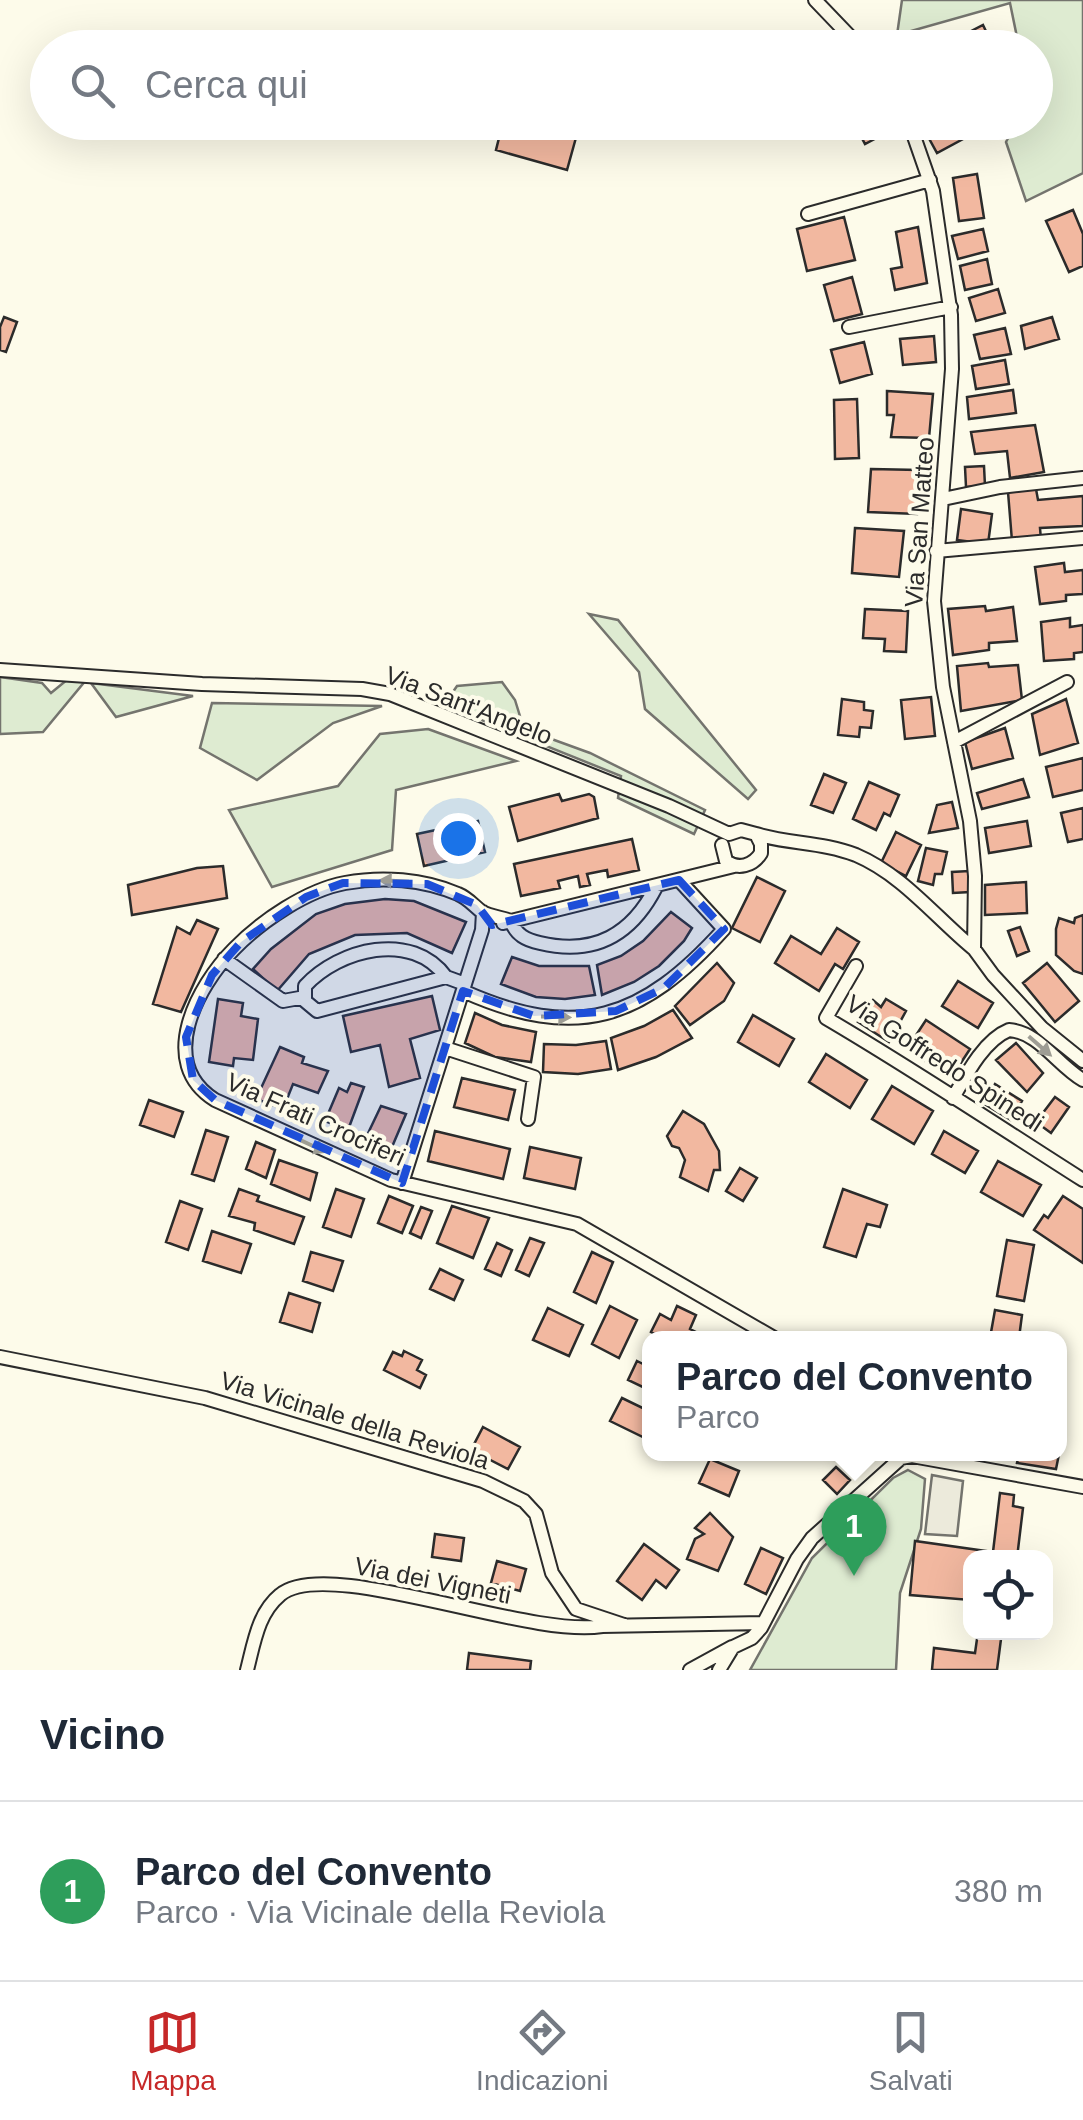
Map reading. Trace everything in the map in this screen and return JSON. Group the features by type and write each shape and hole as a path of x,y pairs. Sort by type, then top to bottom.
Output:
{"street":[{"path":"815,0 844,30"},
{"name":"Via San Matteo","path":"916,140 930,180 951,307 952,369 936,551 937,639 970,821 976,876 974,949"},
{"path":"808,214 930,180"},
{"path":"848,326 951,307"},
{"path":"942,498 1083,478"},
{"path":"936,551 1083,538"},
{"name":"Via Sant'Angelo","path":"0,670 202,684 362,689 390,694 669,806 726,840 741,830 775,840 804,840 858,856 914,894 974,949"},
{"path":"954,742 1067,682"},
{"path":"756,834 762,844 760,857"},
{"path":"726,840 726,861 734,866"},
{"path":"696,876 709,866 726,840"},
{"path":"482,930 748,864 782,845 804,840"},
{"name":"Via Frati Crociferi","path":"656,887 637,919 604,941 560,948 515,932 511,921 483,912 458,894 427,884 387,878 342,883 306,897 240,942 224,959 200,996 188,1027 187,1064 197,1086 214,1100 368,1172 578,1224 762,1331"},
{"path":"446,977 317,1011 309,1006 305,996 305,986 335,961 359,952 382,950 422,956 438,966 446,977 510,1010 554,1018 596,1014 640,1002 682,973 724,929 678,880"},
{"path":"402,1182 482,930 483,912"},
{"path":"974,949 992,976 1042,1028 1083,1061"},
{"path":"224,959 283,1001 305,996"},
{"name":"Via Goffredo Spinedi","path":"856,966 826,1018 896,1058 1083,1180"},
{"path":"954,1098 995,1038 1009,1030 1026,1034 1083,1080"},
{"path":"445,1048 492,1066 534,1076 528,1119"},
{"name":"Via Vicinale della Reviola","path":"0,1357 205,1398 484,1481 524,1501 536,1514 552,1573 576,1609 624,1625"},
{"path":"690,1670 752,1638 764,1624 812,1538 898,1461"},
{"path":"943,1461 1083,1487"},
{"name":"Via dei Vigneti","path":"247,1670 262,1615 282,1592 302,1585 362,1587 540,1624 585,1629 602,1626"},
{"name":"Via Vicinale della Reviola","path":"602,1626 764,1624"},
{"path":"719,1670 733,1647"}],"highlighted area":[{"path":"679,880 724,929 664,988 616,1011 534,1016 463,991 402,1183 215,1100 193,1080 186,1037 212,975 241,942 306,897 343,883 427,884 477,905 492,925"}],"green space":[{"path":"902,0 1083,0 1083,173 1026,201 1006,142 1053,140 1053,30 1016,30 1010,3 915,30 898,30"},
{"path":"589,614 618,620 756,790 748,799 645,709 639,672"},
{"path":"0,677 42,683 51,693 68,679 86,680 43,732 0,734"},
{"path":"502,682 515,700 524,729 590,753 705,810 694,834 618,798 621,776 444,705 457,686"},
{"path":"91,683 193,696 116,717"},
{"path":"212,703 382,706 333,723 257,780 200,748"},
{"path":"428,729 516,761 396,790 392,850 272,887 229,810 338,786 380,734"},
{"path":"908,1470 925,1479 921,1529 900,1593 896,1670 750,1670 812,1558 893,1478"}],"shaded area":[{"path":"932,1475 963,1481 957,1536 925,1534"}],"building":[{"path":"498,140 575,140 567,170 496,150"},
{"path":"930,140 961,140 937,153"},
{"path":"977,174 984,218 959,221 953,178"},
{"path":"1073,210 1083,234 1083,266 1069,272 1046,221"},
{"path":"844,217 855,260 807,271 797,229"},
{"path":"918,227 927,283 895,290 891,269 902,267 896,232"},
{"path":"983,229 988,251 958,259 952,236"},
{"path":"987,259 992,284 965,290 960,266"},
{"path":"852,277 862,314 834,321 824,285"},
{"path":"998,289 1005,313 976,321 969,298"},
{"path":"4,317 17,322 6,352 0,350"},
{"path":"1052,317 1059,339 1025,349 1021,326"},
{"path":"1005,328 1011,354 980,359 974,335"},
{"path":"934,336 936,362 903,365 900,339"},
{"path":"864,342 872,374 840,383 831,350"},
{"path":"1005,360 1009,384 976,389 972,366"},
{"path":"1013,390 1016,413 969,419 967,397"},
{"path":"887,391 933,394 929,438 891,437 894,415 887,415"},
{"path":"857,399 859,458 835,459 834,400"},
{"path":"1035,425 1044,472 1010,478 1007,451 975,454 971,432"},
{"path":"984,466 985,486 966,487 965,467"},
{"path":"871,469 919,470 917,514 868,512"},
{"path":"1036,489 1038,500 1083,496 1083,526 1040,528 1041,540 1012,541 1008,492"},
{"path":"961,509 992,514 988,544 957,540"},
{"path":"855,528 904,531 899,577 852,573"},
{"path":"1064,563 1065,572 1083,570 1083,594 1040,604 1035,567"},
{"path":"985,606 986,611 1013,607 1017,641 989,643 989,650 953,655 948,609"},
{"path":"865,609 908,611 906,652 884,651 885,639 863,638"},
{"path":"1070,618 1070,627 1083,625 1083,652 1074,653 1074,659 1044,661 1041,622"},
{"path":"988,663 989,667 1018,665 1022,700 961,711 957,666"},
{"path":"931,697 935,736 905,739 901,700"},
{"path":"842,699 864,702 864,710 873,711 871,728 860,727 859,737 838,735"},
{"path":"1066,699 1078,743 1040,755 1032,714"},
{"path":"1005,728 1013,758 972,769 965,742"},
{"path":"1083,758 1083,790 1053,797 1046,767"},
{"path":"824,774 846,783 833,813 811,805"},
{"path":"1023,779 1029,797 982,809 977,793"},
{"path":"869,782 899,795 890,816 884,813 876,830 853,819"},
{"path":"559,794 562,801 589,794 594,797 598,818 518,841 509,807"},
{"path":"952,802 958,828 929,833 937,805"},
{"path":"1083,808 1083,839 1068,842 1061,813"},
{"path":"478,821 485,852 424,866 417,834"},
{"path":"1027,821 1031,846 989,853 985,828"},
{"path":"896,832 921,845 906,876 881,863"},
{"path":"632,839 639,870 608,877 607,870 587,874 590,885 580,887 578,876 558,881 560,888 521,896 514,864"},
{"path":"926,848 947,852 942,874 935,874 933,885 918,881"},
{"path":"223,866 227,898 132,915 128,885 197,868"},
{"path":"969,871 970,892 953,893 952,872"},
{"path":"757,877 785,891 760,942 732,928"},
{"path":"1026,882 1027,913 985,915 985,885"},
{"path":"385,899 414,901 466,922 452,953 407,933 355,935 309,954 277,991 253,969 271,949 316,914 345,904"},
{"path":"671,912 692,928 684,941 659,966 602,995 597,965 621,956 643,941"},
{"path":"1083,915 1083,974 1056,955 1056,929 1059,918 1074,923 1075,918"},
{"path":"197,920 218,929 181,1012 153,1004 177,927 190,934"},
{"path":"1020,927 1029,951 1017,956 1008,931"},
{"path":"837,928 859,942 843,969 835,964 819,991 775,963 791,936 821,954"},
{"path":"512,957 539,966 589,966 595,995 536,997 501,984"},
{"path":"717,963 734,983 724,1001 690,1025 675,1006"},
{"path":"1047,963 1079,1001 1055,1022 1023,983"},
{"path":"958,981 993,1003 978,1028 942,1006"},
{"path":"432,996 440,1030 410,1039 420,1078 389,1087 380,1045 351,1052 343,1016"},
{"path":"218,999 243,1003 241,1016 258,1019 253,1060 234,1058 233,1066 209,1062"},
{"path":"886,999 906,1011 889,1042 858,1022 873,1000 881,1007"},
{"path":"673,1010 692,1038 656,1057 618,1070 611,1038"},
{"path":"475,1013 502,1025 536,1032 531,1062 495,1057 465,1043"},
{"path":"753,1015 794,1039 779,1066 738,1042"},
{"path":"926,1020 970,1049 951,1078 907,1049"},
{"path":"606,1041 611,1069 578,1074 543,1072 544,1044"},
{"path":"1016,1043 1043,1073 1027,1092 996,1060"},
{"path":"280,1047 304,1057 302,1063 328,1071 318,1093 293,1084 283,1109 256,1099"},
{"path":"826,1054 867,1080 850,1108 809,1082"},
{"path":"462,1078 515,1090 508,1120 454,1107"},
{"path":"351,1083 364,1087 348,1130 325,1121 339,1088 347,1092"},
{"path":"995,1084 1022,1101 1011,1120 983,1103"},
{"path":"892,1086 933,1111 914,1144 872,1119"},
{"path":"1055,1097 1069,1107 1051,1133 1036,1122"},
{"path":"149,1100 183,1112 174,1137 140,1125"},
{"path":"381,1106 406,1114 386,1161 360,1150"},
{"path":"683,1111 704,1124 719,1151 720,1170 714,1170 708,1191 680,1177 685,1160 667,1136"},
{"path":"206,1130 228,1137 214,1181 192,1174"},
{"path":"435,1131 510,1149 503,1179 428,1161"},
{"path":"944,1131 978,1151 965,1173 932,1154"},
{"path":"256,1142 275,1150 266,1178 246,1169"},
{"path":"530,1147 581,1158 575,1189 524,1178"},
{"path":"279,1160 317,1173 310,1200 271,1184"},
{"path":"998,1161 1041,1185 1023,1216 981,1192"},
{"path":"740,1168 757,1178 743,1201 726,1191"},
{"path":"239,1189 259,1196 257,1201 304,1217 294,1244 254,1230 255,1223 229,1216"},
{"path":"336,1189 364,1199 351,1237 323,1227"},
{"path":"843,1189 887,1205 880,1227 867,1224 856,1257 824,1247"},
{"path":"389,1196 413,1206 402,1233 378,1223"},
{"path":"1063,1196 1083,1209 1083,1263 1034,1230"},
{"path":"180,1201 202,1209 188,1250 166,1242"},
{"path":"452,1206 489,1218 473,1258 437,1243"},
{"path":"421,1207 432,1211 421,1238 410,1233"},
{"path":"212,1231 251,1244 241,1273 203,1261"},
{"path":"530,1238 544,1243 529,1276 516,1270"},
{"path":"1007,1240 1034,1245 1024,1301 997,1296"},
{"path":"497,1243 512,1250 501,1276 485,1269"},
{"path":"311,1252 343,1261 333,1291 303,1281"},
{"path":"592,1252 613,1262 596,1303 574,1292"},
{"path":"440,1269 463,1280 454,1300 430,1289"},
{"path":"289,1293 320,1303 312,1332 280,1322"},
{"path":"610,1306 637,1320 619,1358 592,1344"},
{"path":"677,1306 696,1315 690,1329 694,1331 652,1331 660,1314 671,1320"},
{"path":"548,1308 583,1325 569,1356 533,1340"},
{"path":"995,1310 1022,1315 1020,1331 991,1331"},
{"path":"404,1351 422,1360 417,1370 426,1375 420,1388 384,1370 393,1352 402,1356"},
{"path":"637,1361 642,1364 642,1387 628,1380"},
{"path":"622,1398 642,1408 642,1437 610,1421"},
{"path":"483,1427 520,1447 508,1469 471,1450"},
{"path":"709,1461 739,1471 729,1496 699,1483"},
{"path":"1017,1461 1058,1461 1056,1469"},
{"path":"836,1467 850,1480 837,1494 823,1480"},
{"path":"1000,1493 1014,1495 1013,1506 1023,1508 1018,1550 993,1550"},
{"path":"710,1513 733,1537 718,1571 687,1559 695,1539 704,1534 695,1528"},
{"path":"435,1534 464,1538 461,1561 432,1557"},
{"path":"915,1541 979,1550 963,1550 963,1599 910,1595"},
{"path":"644,1544 679,1570 666,1588 656,1580 642,1600 617,1581"},
{"path":"761,1548 783,1558 766,1594 745,1584"},
{"path":"497,1561 526,1569 520,1591 491,1583"},
{"path":"977,1640 1001,1640 997,1670 932,1670 934,1648 975,1653"},
{"path":"469,1653 531,1661 530,1670 467,1670"}],"place":[{"name":"Parco del Convento","path":"854,1576"}]}
